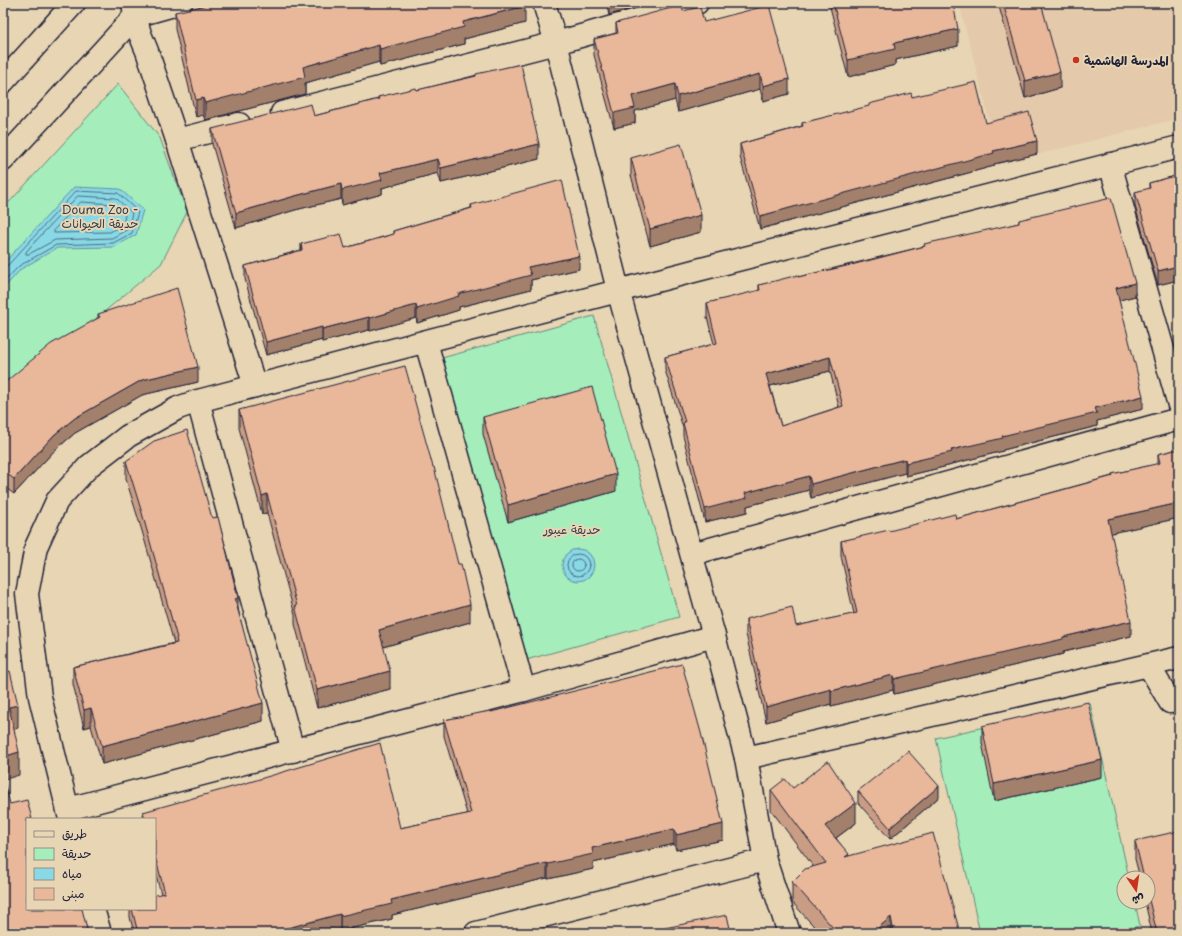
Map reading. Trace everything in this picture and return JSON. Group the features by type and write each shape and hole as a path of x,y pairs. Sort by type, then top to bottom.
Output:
{"street":[{"path":"3,82 74,3"},
{"path":"3,160 134,9 181,3"},
{"path":"544,3 556,43 618,290 692,554 746,758 765,860 789,933"},
{"path":"177,140 556,43 697,3"},
{"path":"134,9 140,34 148,51 255,386"},
{"path":"714,636 524,690 293,750 69,814 40,697 27,594 36,547 57,501 88,466 128,436 178,408 198,401 426,342 618,290 1179,147"},
{"path":"1110,164 1179,405"},
{"path":"426,342 524,690"},
{"path":"198,401 293,750"},
{"path":"692,554 1179,419"},
{"path":"746,758 1179,658"},
{"path":"1149,666 1170,702"},
{"path":"476,933 532,926 765,860"},
{"path":"93,910 100,933"}],"shaded area":[{"name":"المدرسة الهاشمية","path":"959,3 1179,3 1179,118 1001,164"}],"green space":[{"name":"Douma Zoo - حديقة الحيوانات","path":"118,84 160,138 187,212 161,264 3,397 3,209"},
{"name":"حديقة عيبور","path":"594,316 679,617 526,660 442,358"},
{"path":"1090,703 1127,870 1116,870 1116,910 1137,910 1140,926 1109,933 980,933 936,738"}],"water":[{"path":"74,187 120,189 143,210 136,235 114,247 57,248 21,269 3,289 3,264"},
{"path":"578,549 589,554 594,565 589,576 578,581 567,576 562,565 567,554"}],"building":[{"path":"216,3 524,3 525,6 463,22 464,27 380,49 379,45 303,67 305,77 205,103 203,98 196,100 175,12"},
{"path":"833,3 953,3 958,29 894,43 895,49 848,60"},
{"path":"1003,3 1041,3 1060,72 1025,81"},
{"path":"682,5 683,11 700,7 704,22 769,5 789,79 763,86 760,74 678,96 675,84 632,96 635,108 614,113 594,39 618,33 616,23"},
{"path":"521,64 539,144 441,168 438,159 380,173 382,180 342,190 341,184 236,213 212,129 311,104 314,116 379,99 378,97 416,88 417,90 476,76 476,74"},
{"path":"976,82 986,123 1029,112 1037,141 993,151 994,153 760,216 740,144 803,126 802,123 869,106 869,104 911,93 912,97"},
{"path":"681,144 701,215 650,229 631,158"},
{"path":"1179,175 1179,270 1178,266 1158,271 1135,192 1150,188 1149,183"},
{"path":"562,180 579,256 528,267 531,275 458,294 459,296 417,309 416,305 370,318 322,329 322,327 266,342 245,266 302,250 301,244 341,234 345,248 394,234 393,231 472,208 471,205"},
{"path":"1111,198 1135,283 1116,288 1143,396 1095,408 1097,413 1002,436 1003,438 951,450 952,452 906,463 905,459 811,484 809,476 745,493 747,498 705,509 683,423 685,422 665,357 717,343 707,303 760,290 759,285 798,275 798,277 855,264 925,246 924,244 1019,223 1019,220","holes":["830,357 843,406 781,426 766,374"]},
{"path":"177,288 198,367 142,380 75,418 54,435 14,479 3,471 3,384 51,344 100,317 98,314"},
{"path":"405,366 434,467 458,564 461,564 470,604 379,630 390,671 317,690 295,606 297,606 267,494 262,496 239,410"},
{"path":"592,387 616,474 508,505 483,417"},
{"path":"187,430 212,518 218,517 238,598 235,599 263,703 102,746 91,708 84,710 73,667 177,643 177,638 142,513 126,461 154,441"},
{"path":"1179,449 1179,503 1108,519 1131,621 1063,637 1063,639 894,679 893,675 831,691 831,689 766,707 746,619 792,607 796,626 857,613 841,541 889,531 955,514 956,519 1113,476 1112,474 1160,463 1158,454"},
{"path":"682,664 701,733 723,824 676,835 674,829 592,848 593,854 547,863 391,900 392,904 340,916 340,914 269,933 138,933 132,910 156,910 156,895 165,893 156,860 156,818 145,818 143,812 380,743 400,828 471,813 444,720 491,712"},
{"path":"10,671 18,705 9,707 19,752 3,757 3,673"},
{"path":"1088,702 1102,760 994,784 982,726"},
{"path":"908,751 939,786 890,828 858,791"},
{"path":"828,761 856,803 825,826 849,854 845,857 933,833 960,933 894,933 891,917 872,933 833,933 836,931 792,882 805,869 826,863 771,790 785,779 793,788"},
{"path":"3,778 10,804 27,800 32,818 26,818 26,910 82,910 88,933 3,933"},
{"path":"1179,831 1179,933 1157,933 1151,910 1156,910 1156,870 1142,870 1135,841"},
{"path":"727,915 731,933 667,933 665,928"}],"place":[{"name":"المدرسة الهاشمية","path":"1076,60"}]}
